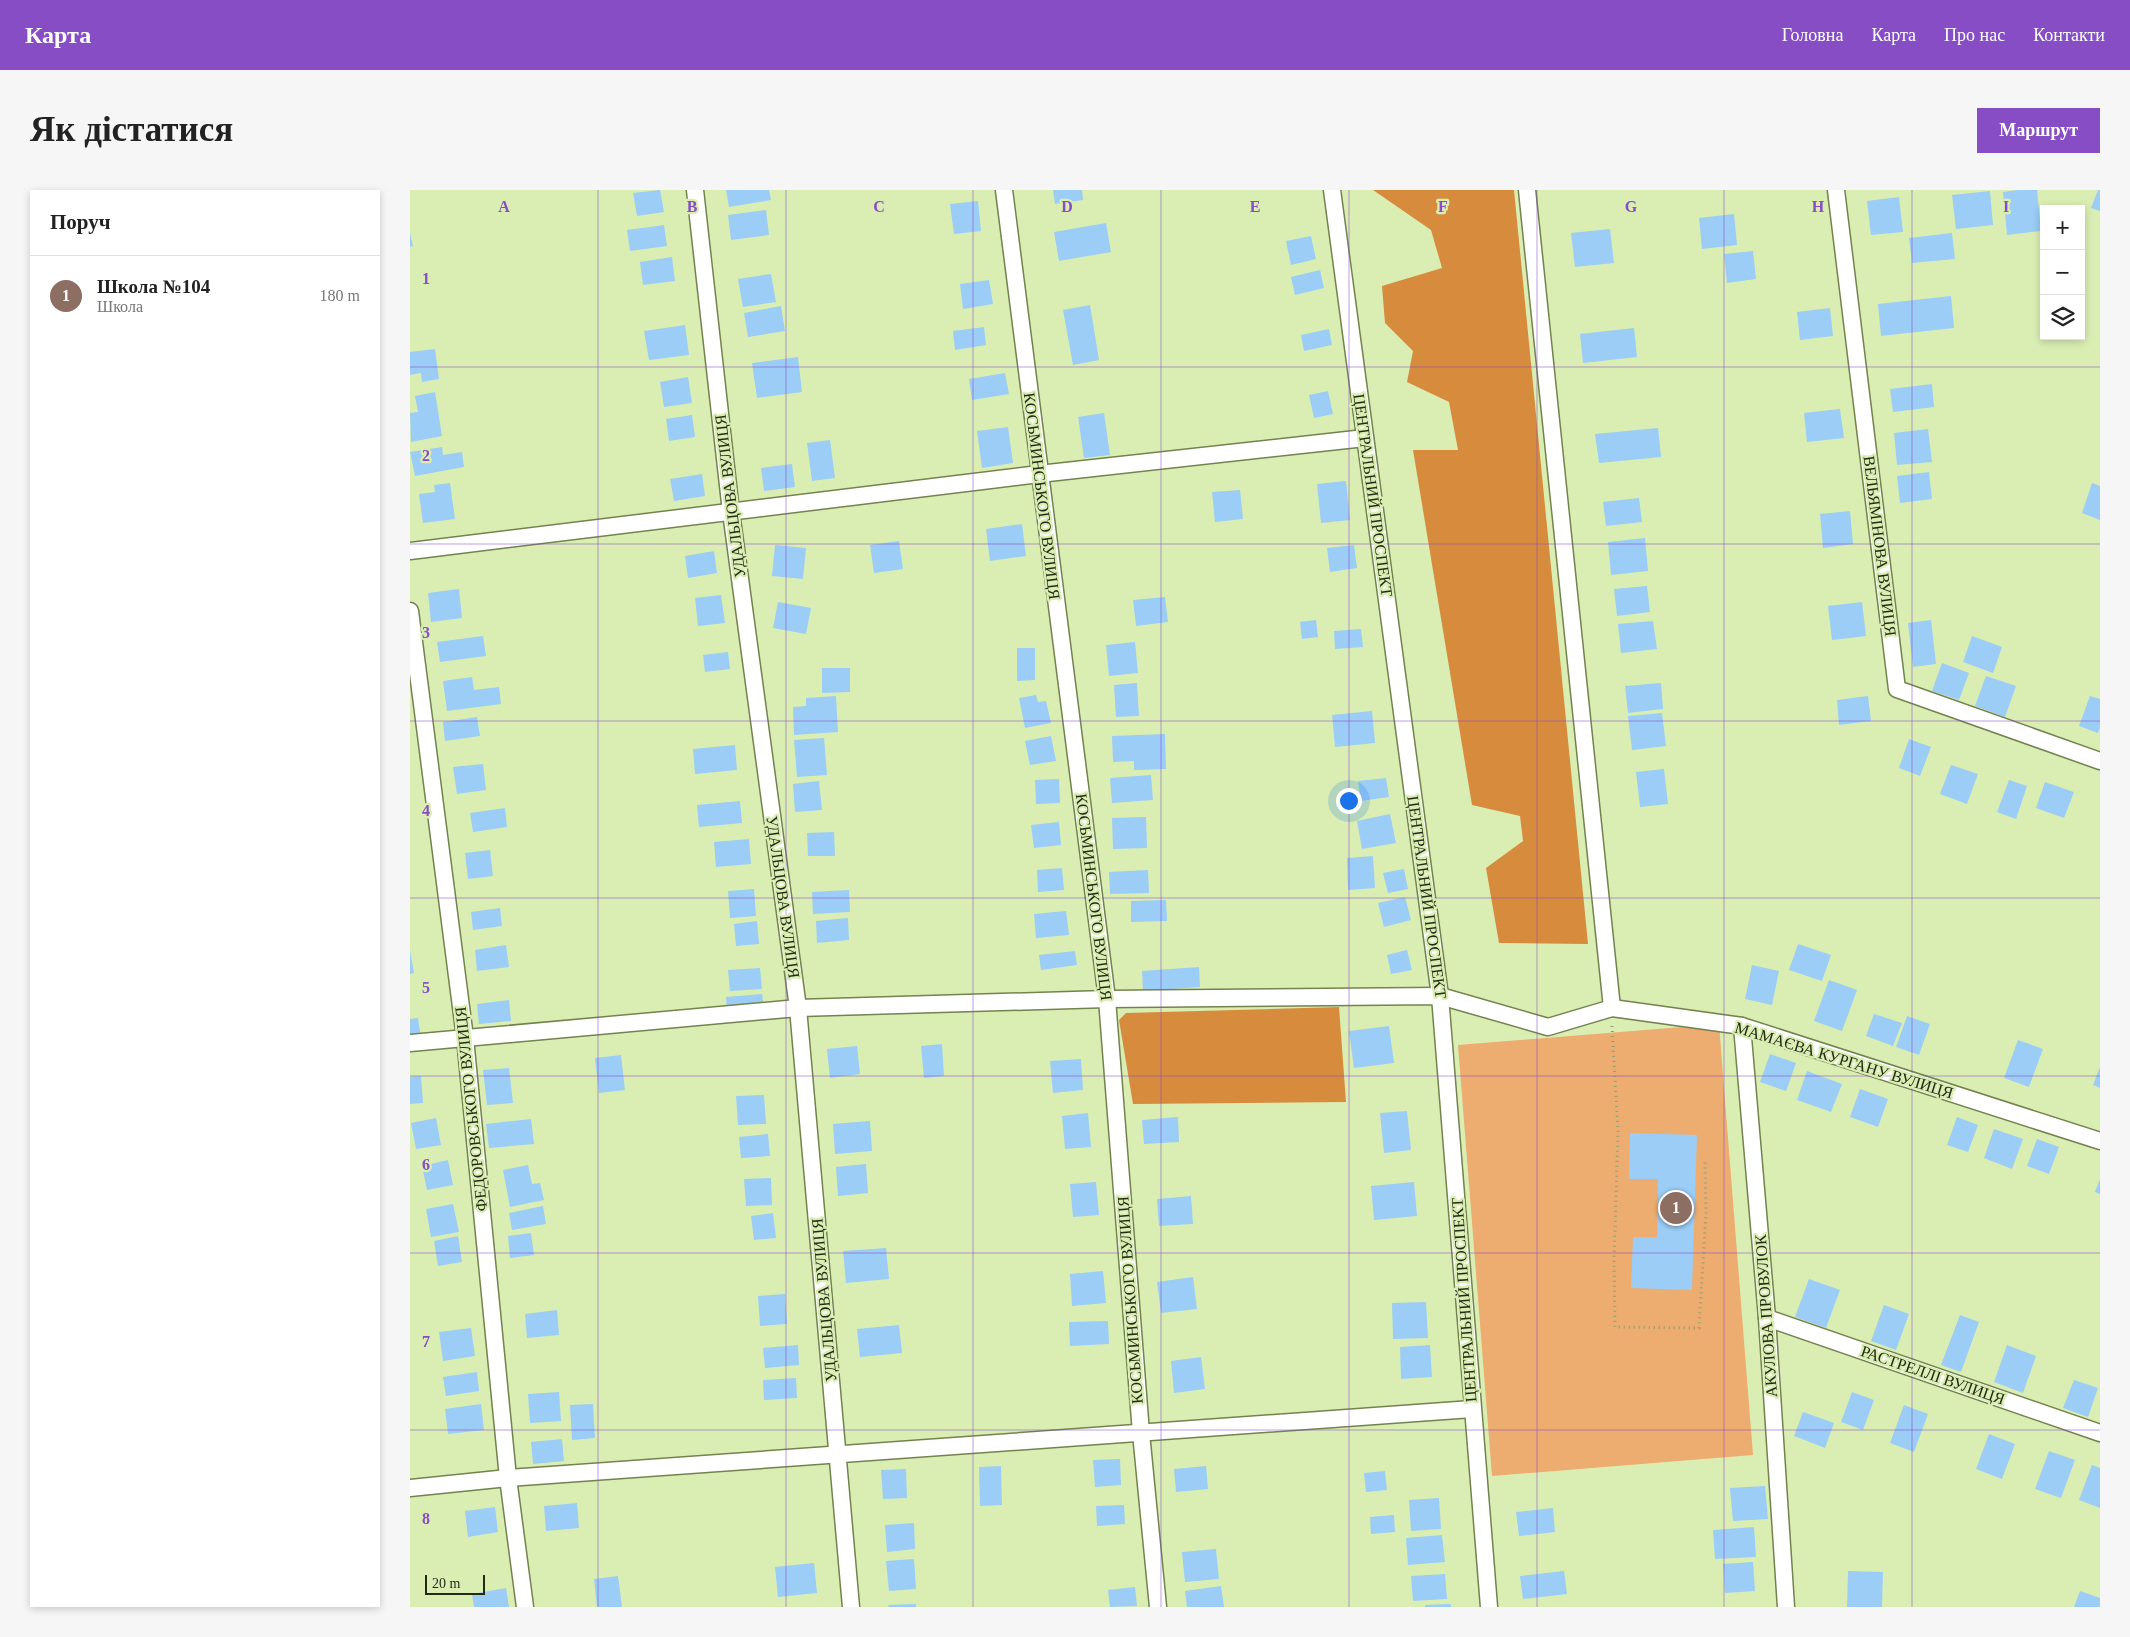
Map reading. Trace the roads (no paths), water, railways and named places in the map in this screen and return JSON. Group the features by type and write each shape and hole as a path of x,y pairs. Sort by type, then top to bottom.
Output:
{"street":[{"name":"УДАЛЬЦОВА ВУЛИЦЯ","path":"695,190 731,512 798,1008 850,1607"},
{"name":"КОСЬМИНСЬКОГО ВУЛИЦЯ","path":"1004,190 1107,999 1141,1433 1158,1607"},
{"name":"ЦЕНТРАЛЬНИЙ ПРОСПЕКТ","path":"1332,190 1440,996 1489,1607"},
{"path":"1527,190 1612,1008"},
{"name":"ВЕЛЬЯМІНОВА ВУЛИЦЯ","path":"1836,190 1897,689 2100,761"},
{"path":"410,551 1039,474 1365,438"},
{"name":"ФЕДОРОВСЬКОГО ВУЛИЦЯ","path":"410,611 465,1038 508,1478 525,1607"},
{"name":"МАМАЄВА КУРГАНУ ВУЛИЦЯ","path":"410,1043 798,1008 1107,999 1440,996 1548,1027 1612,1008 1742,1026 2100,1141"},
{"name":"АКУЛОВА ПРОВУЛОК","path":"1742,1026 1766,1318 1786,1607"},
{"name":"РАСТРЕЛЛІ ВУЛИЦЯ","path":"1766,1318 2100,1433"},
{"path":"410,1488 508,1478 1472,1409"}],"place":[{"name":"Школа №104","path":"1676,1208"}]}
